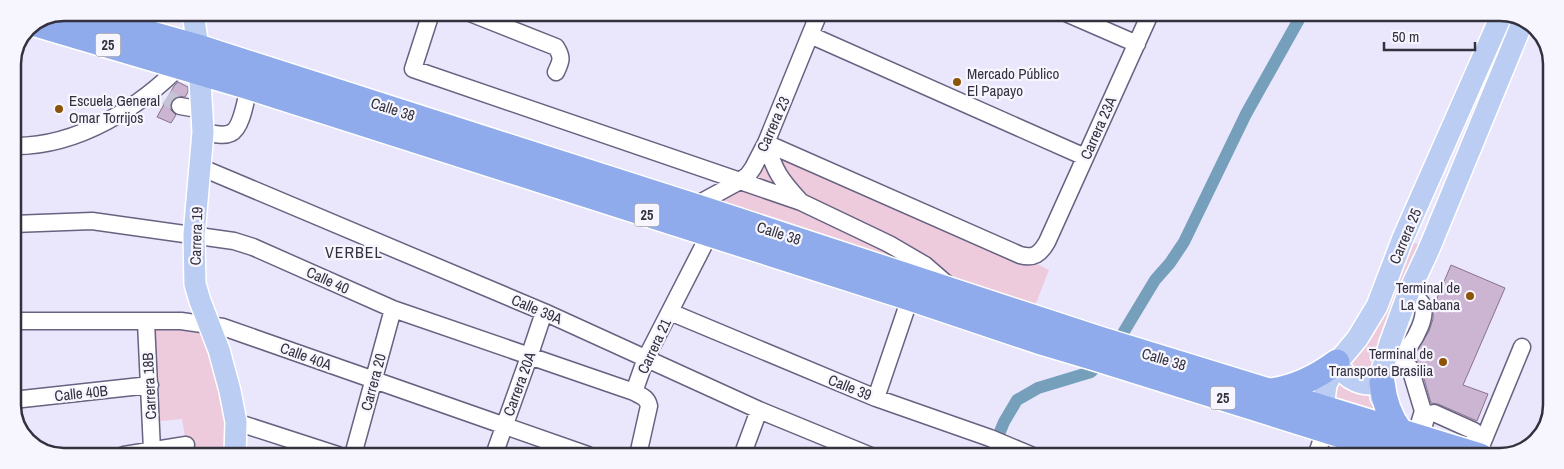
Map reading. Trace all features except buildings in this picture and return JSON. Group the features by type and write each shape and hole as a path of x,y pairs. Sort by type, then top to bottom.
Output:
{"highway":[{"name":"Calle 38","path":"127,21 198,47 953,290 1124,357 1367,432 1441,448"},
{"name":"Calle 38","path":"44,26 249,87 910,298 1038,341 1097,348"},
{"name":"Calle 38","path":"1124,357 1270,391 1325,419"},
{"path":"1270,391 1308,380 1337,362"},
{"path":"1382,382 1384,399 1391,417 1411,441"}],"main road":[{"name":"Carrera 19","path":"194,21 198,47 190,69 203,110 203,132 194,235 195,284 225,371 236,422 235,448"},
{"name":"Carrera 25","path":"1325,419 1324,400 1326,385 1337,362 1357,339 1377,306 1404,238 1499,21"},
{"name":"Carrera 25","path":"1367,432 1381,399 1387,350 1408,294 1521,27"},
{"path":"1337,362 1347,376 1357,382 1368,384 1382,382"}],"street":[{"path":"428,21 413,69 801,202 889,244 925,266 953,290"},
{"path":"490,21 556,47 561,54 561,61 556,72"},
{"name":"Carrera 23","path":"694,206 740,181 753,168 766,143 816,21"},
{"path":"1084,21 1137,44"},
{"name":"Carrera 23A","path":"766,143 1020,255 1029,257 1036,255 1047,242 1147,21"},
{"path":"810,35 1085,157"},
{"path":"169,96 190,69"},
{"path":"203,132 225,135 237,128 249,87"},
{"path":"21,145 60,141 84,132 130,106 169,96 203,110"},
{"path":"766,143 774,167 781,180 801,202"},
{"name":"Calle 39A","path":"200,167 544,312 759,410 852,448"},
{"name":"Calle 40","path":"21,224 92,222 234,241 253,247 393,309 634,392"},
{"name":"Carrera 21","path":"639,448 648,401 634,392 646,358 710,235"},
{"path":"876,398 910,298"},
{"name":"Carrera 20","path":"355,448 393,309"},
{"name":"Carrera 20A","path":"496,448 530,357 544,312"},
{"name":"Calle 39","path":"670,312 876,398 1013,448"},
{"name":"Calle 40A","path":"21,320 188,322 208,324 237,331 568,448"},
{"name":"Carrera 18B","path":"146,322 152,448"},
{"path":"1479,448 1522,347"},
{"path":"1387,350 1410,368 1423,411 1411,441"},
{"name":"Calle 40B","path":"21,399 150,385"},
{"path":"745,448 759,410"},
{"name":"Carrera 25","path":"1318,448 1325,419"},
{"path":"236,422 316,448"},
{"path":"166,448 186,445"}],"shaded area":[{"path":"766,143 1020,255 1049,270 1031,316 694,206 740,181"},
{"path":"1403,238 1429,249 1382,382 1370,422 1319,406"},
{"path":"146,322 208,324 234,448 187,448 182,419 151,422"}],"waterway":[{"path":"993,448 1004,422 1017,400 1038,388 1091,372 1111,353 1155,280 1170,263 1184,242 1246,114 1298,21"}],"tunnel":[{"path":"167,97 180,106"}],"place":[{"name":"Mercado Público El Papayo","path":"957,82"},
{"name":"Escuela General Omar Torrijos","path":"59,109"},
{"name":"Terminal de La Sabana","path":"1470,296"},
{"name":"Terminal de Transporte Brasilia","path":"1443,362"}],"district":[{"name":"VERBEL","path":"354,252"}]}
